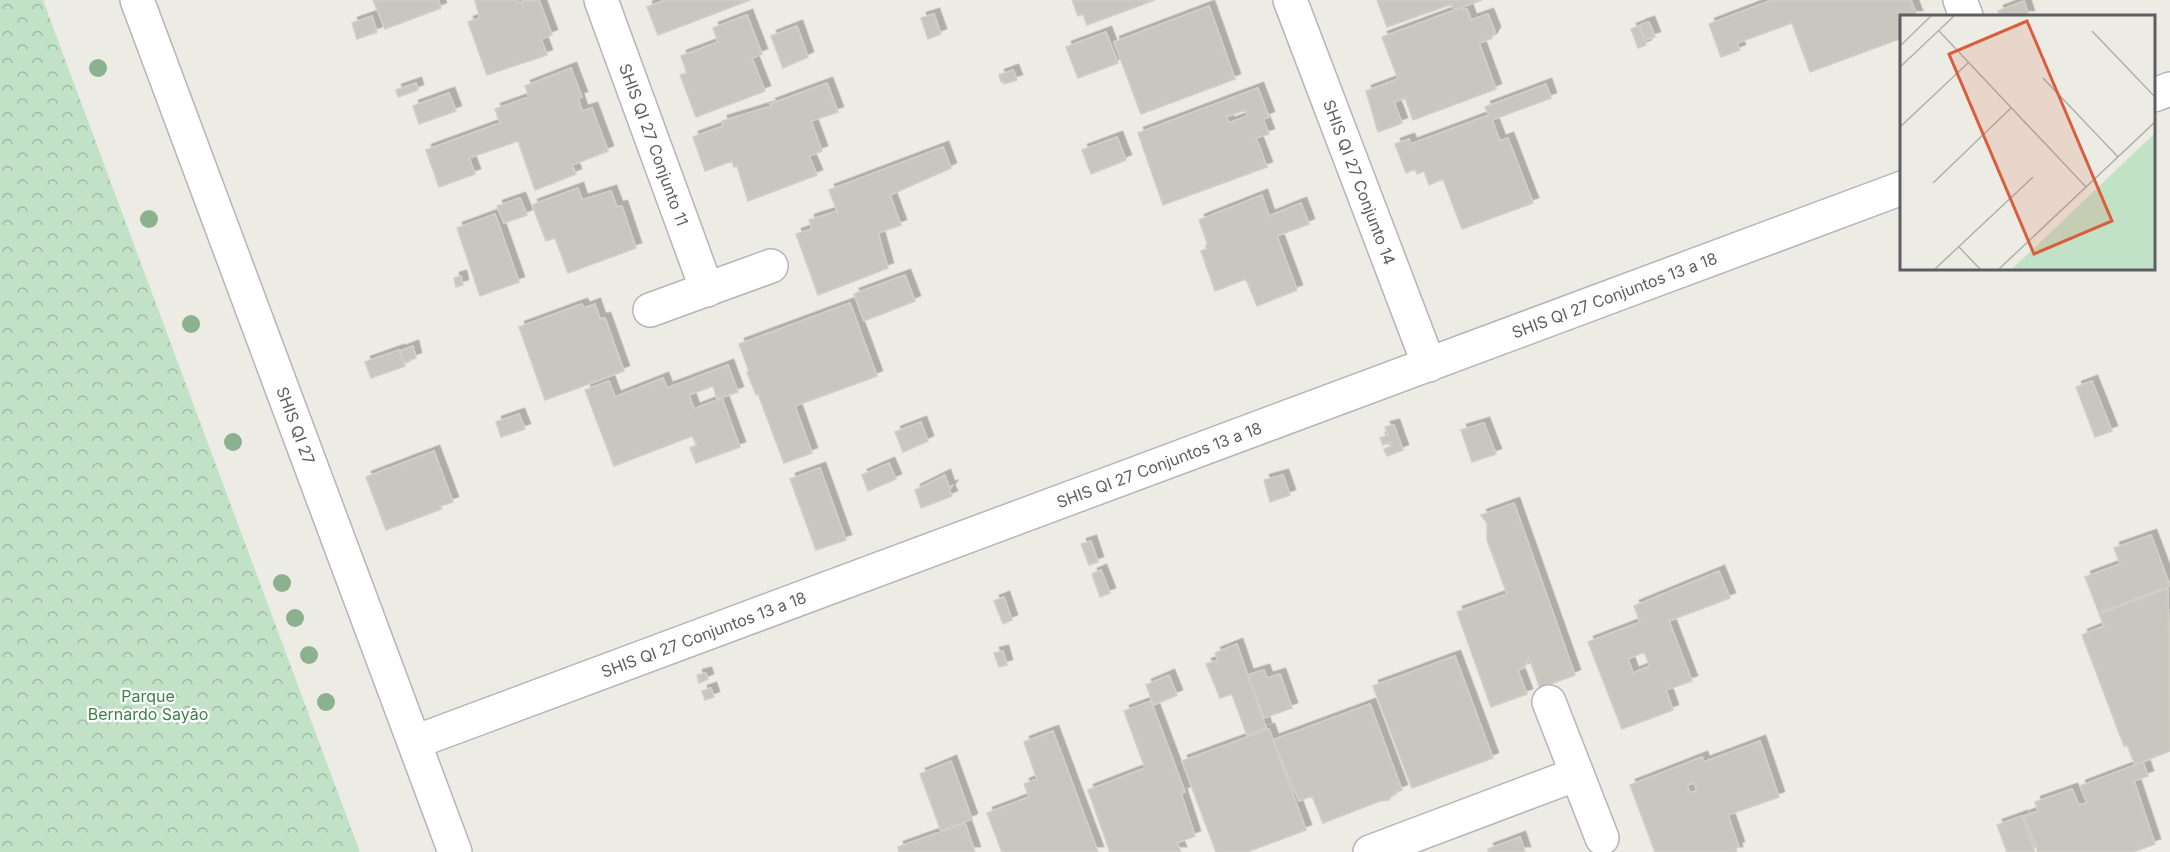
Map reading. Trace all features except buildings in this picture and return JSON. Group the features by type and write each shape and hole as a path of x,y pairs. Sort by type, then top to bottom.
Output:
{"street":[{"name":"SHIS QI 27","path":"137,0 455,852"},
{"name":"SHIS QI 27 Conjunto 11","path":"601,0 707,290"},
{"name":"SHIS QI 27 Conjunto 14","path":"1290,0 1429,365"},
{"path":"1960,0 1966,15"},
{"path":"2155,95 2170,89"},
{"name":"SHIS QI 27 Conjuntos 13 a 18","path":"415,742 1900,190"},
{"path":"650,310 771,266"},
{"path":"1550,702 1602,838"},
{"path":"1370,852 1577,774"}],"green space":[{"name":"Parque Bernardo Sayão","path":"0,0 43,0 360,852 0,852"}]}
